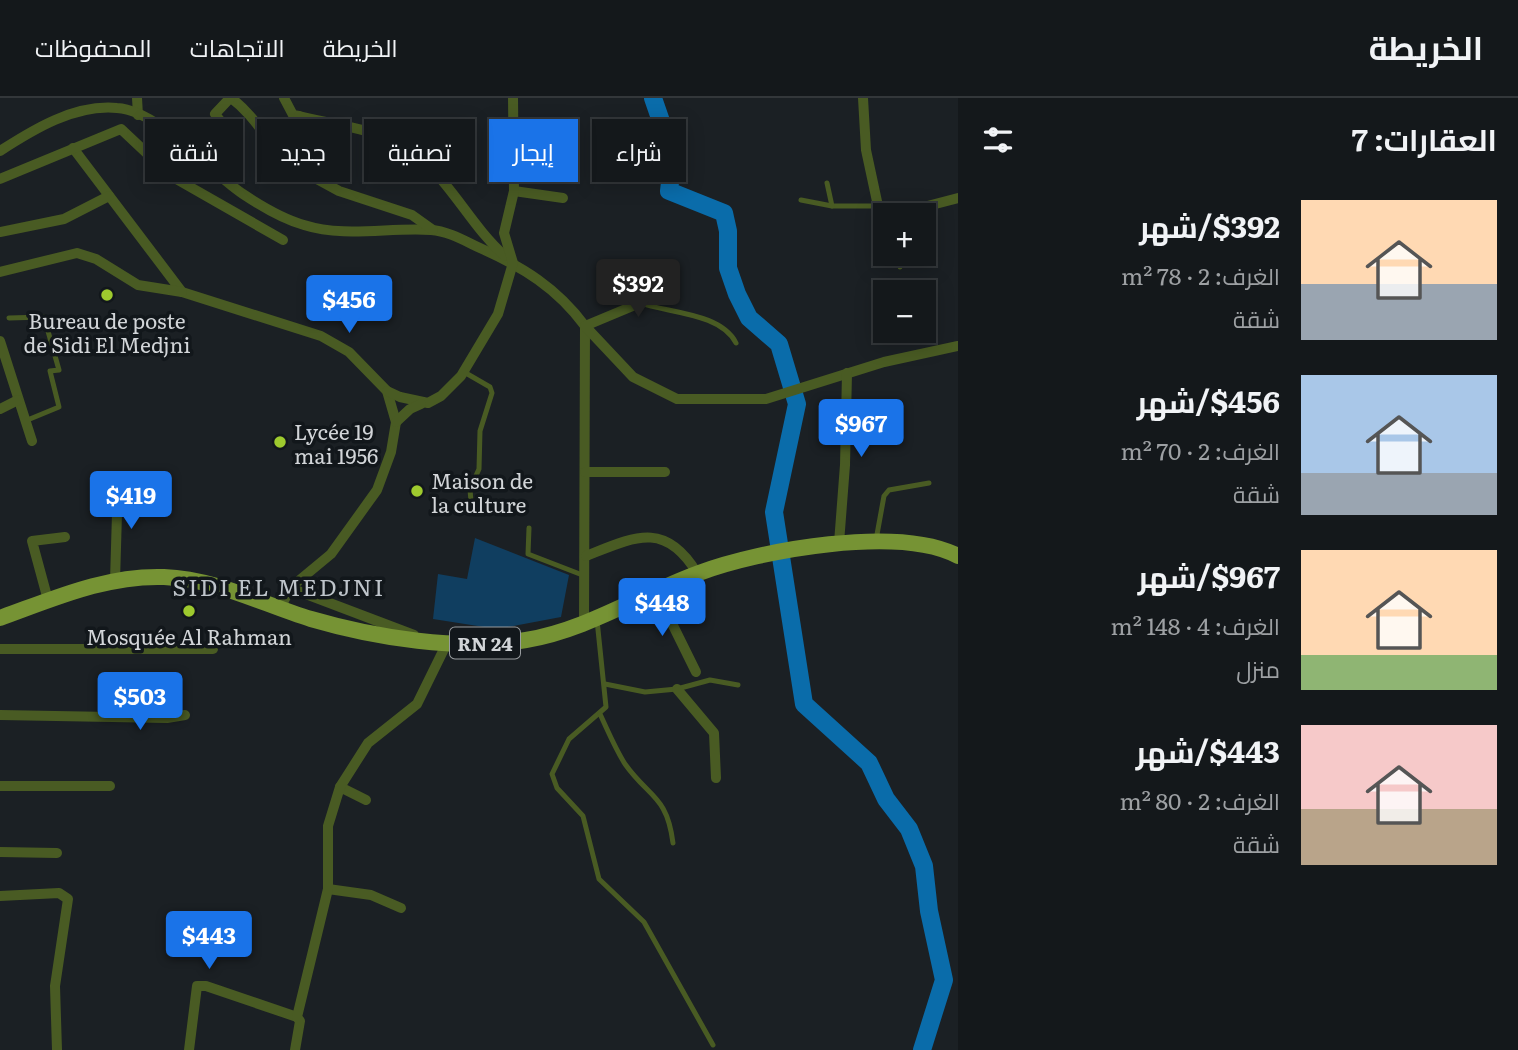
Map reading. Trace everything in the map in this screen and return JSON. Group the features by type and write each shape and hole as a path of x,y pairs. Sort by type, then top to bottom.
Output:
{"main road":[{"name":"RN 24","path":"0,618 85,587 115,581 163,577 206,583 342,627 440,642 527,640 590,620 697,573 756,557 839,543 876,540 925,543 958,556"}],"street":[{"path":"137,98 138,115"},
{"path":"219,119 215,114 230,98 257,124"},
{"path":"284,98 293,115 364,132"},
{"path":"396,422 410,409 428,403 452,387 464,372 498,314 513,263 504,233 514,191 513,98"},
{"path":"863,98 866,150 877,203"},
{"path":"0,151 28,133 81,111 121,108 156,124 242,194 303,225 345,231 433,230"},
{"path":"0,179 116,129 124,130 171,176 283,240"},
{"path":"73,148 182,292"},
{"path":"322,182 339,191 412,215 433,230 513,263"},
{"path":"443,182 492,244 513,263 562,298 634,377 677,399 766,399 847,373 958,346"},
{"path":"514,191 563,198"},
{"path":"0,232 64,219 109,196"},
{"path":"936,204 958,198"},
{"path":"0,272 77,253 96,259 138,285 182,292 321,336 349,352 387,391 407,400 428,403"},
{"path":"585,326 640,303 662,271"},
{"path":"585,326 584,576 590,620"},
{"path":"0,341 3,363 33,441"},
{"path":"839,543 845,465 847,373"},
{"path":"281,607 290,588 331,554 377,490 391,452 396,422 387,391"},
{"path":"0,409 18,400"},
{"path":"585,472 665,472"},
{"path":"115,581 118,480"},
{"path":"48,600 32,541 65,537"},
{"path":"586,556 636,537 656,537 673,544 688,557 697,573"},
{"path":"290,588 440,642 417,704 368,743 340,787 328,826 328,889 297,1017"},
{"path":"656,591 696,672"},
{"path":"0,649 213,649"},
{"path":"677,689 714,733 716,778"},
{"path":"0,715 167,718 184,715"},
{"path":"0,786 110,786"},
{"path":"340,787 366,800"},
{"path":"0,852 57,853"},
{"path":"328,889 371,895 401,908"},
{"path":"0,896 59,893 68,900 55,986 57,1050"},
{"path":"190,1050 197,986 206,986 297,1017 300,1021 295,1050"}],"lane":[{"path":"827,183 832,206"},
{"path":"801,201 832,206 873,206"},
{"path":"640,303 717,322 731,334 736,343"},
{"path":"9,318 44,317 59,370 50,371 59,407 25,421"},
{"path":"464,372 490,387 492,393 480,431 479,469 470,489 471,502"},
{"path":"876,540 884,496 889,490 929,482"},
{"path":"529,528 528,554 584,576"},
{"path":"590,620 605,684 606,707 569,739 552,774 557,788 583,816 599,879 644,922 713,1045"},
{"path":"605,684 645,692 677,689 710,680 738,685"},
{"path":"600,714 627,766 664,805 670,817 673,843"}],"shaded area":[{"path":"475,538 569,575 561,617 497,629 433,619 438,574 467,579"}],"waterway":[{"path":"653,98 673,156 669,191 724,213 728,231 728,268 737,294 749,318 779,344 797,404 774,512 804,704 869,763 886,799 909,829 924,866 929,911 944,980 922,1050"}],"place":[{"name":"Bureau de poste de Sidi El Medjni","path":"107,295"},
{"name":"Lycée 19 mai 1956","path":"280,442"},
{"name":"Maison de la culture","path":"417,491"},
{"name":"Mosquée Al Rahman","path":"189,611"}],"district":[{"name":"SIDI EL MEDJNI","path":"279,586"}]}
